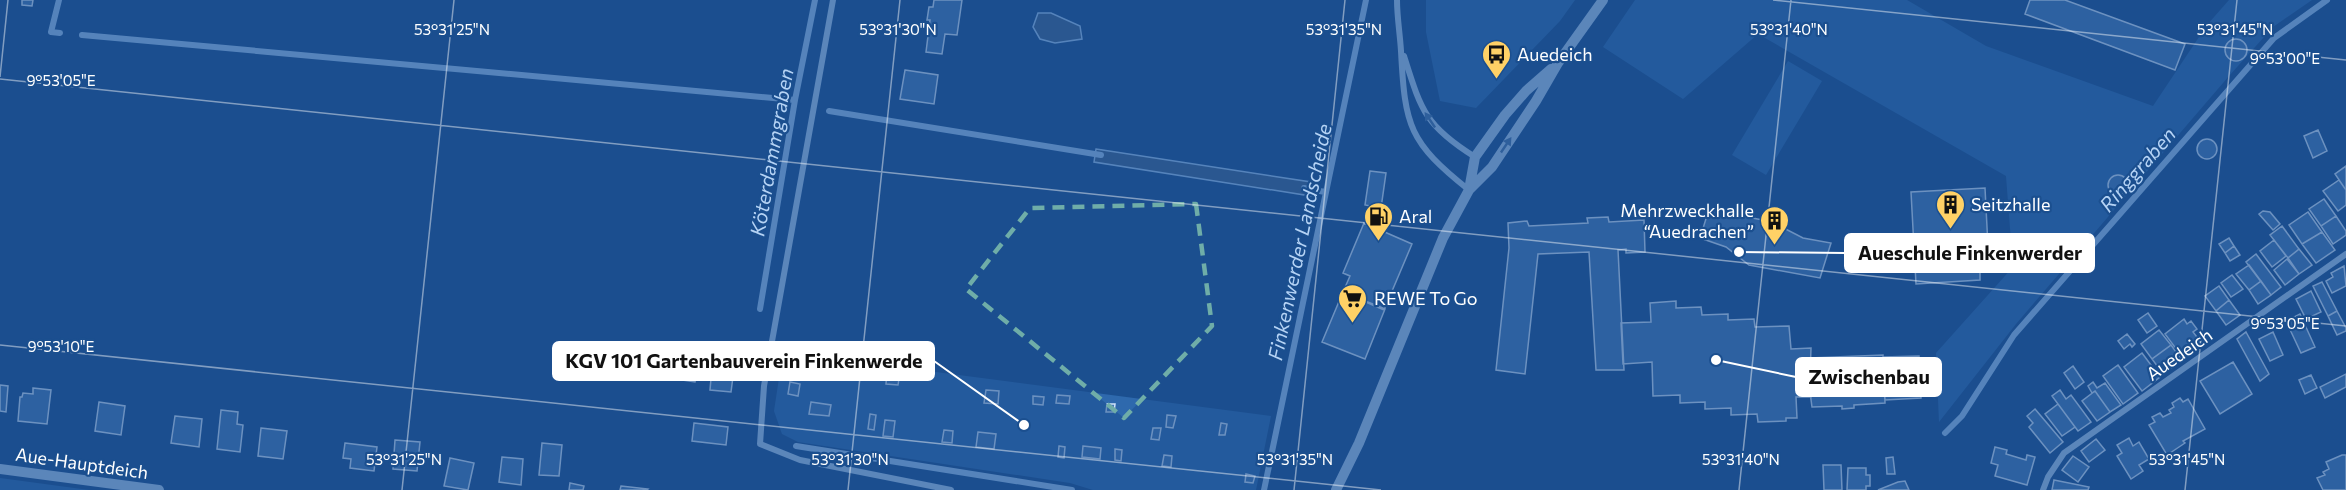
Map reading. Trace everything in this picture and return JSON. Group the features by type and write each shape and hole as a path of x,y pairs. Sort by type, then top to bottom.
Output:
{"street":[{"path":"833,0 764,386 760,444 800,460 951,490"},
{"path":"1397,0 1402,91 1406,114 1422,147 1438,166 1469,190"},
{"path":"1336,490 1359,443 1443,238 1469,190 1492,167 1558,63 1602,0"},
{"path":"1401,49 1416,94 1434,127 1475,157"},
{"path":"1469,190 1475,157 1504,115 1526,91 1558,63"},
{"name":"Auedeich","path":"2043,490 2048,477 2064,453 2346,254"},
{"name":"Aue-Hauptdeich","path":"0,469 159,490"}],"highlighted area":[{"path":"1196,204 1212,326 1124,418 966,289 1030,208"}],"shaded area":[{"path":"1426,0 1575,0 1560,21 1476,108 1440,101 1426,32"},
{"path":"1635,0 1907,0 1986,46 2153,106 2207,25 2229,0 2312,0 2273,27 2229,76 2016,324 1939,422 1936,353 2013,267 2006,176 1758,34 1683,99 1603,47"},
{"path":"1038,13 1051,13 1080,26 1082,39 1055,43 1040,39 1033,27"},
{"path":"1788,61 1822,81 1766,175 1732,155"},
{"path":"1096,149 1311,182 1311,196 1094,162"},
{"path":"783,352 1271,416 1256,490 1093,490 1070,483 798,442 782,434 774,411"},
{"path":"0,478 89,490 0,490"}],"building":[{"path":"22,0 33,0 32,6 22,5"},
{"path":"934,0 962,0 957,35 945,34 942,54 926,52 930,20 927,20 929,7 933,7"},
{"path":"2030,0 2065,0 2185,44 2175,70 2025,14"},
{"path":"2236,39 2244,42 2247,50 2244,58 2236,61 2228,58 2225,50 2228,42"},
{"path":"905,70 938,75 934,104 900,99"},
{"path":"2318,130 2327,151 2313,158 2304,136"},
{"path":"2207,139 2214,142 2217,149 2214,156 2207,159 2200,156 2197,149 2200,142"},
{"path":"2346,166 2346,190 2335,174"},
{"path":"1370,171 1386,173 1381,208 1365,205"},
{"path":"2118,175 2125,178 2128,185 2125,192 2118,195 2111,192 2108,185 2111,178"},
{"path":"2339,180 2346,190 2346,205 2338,211 2323,191"},
{"name":"Seitzhalle","path":"1985,188 1989,266 1980,266 1980,280 1916,284 1911,192"},
{"path":"2324,199 2336,216 2321,226 2309,209"},
{"name":"Mehrzweckhalle “Auedrachen”","path":"1709,209 1772,222 1803,238 1831,243 1820,278 1749,265 1726,247 1700,238"},
{"path":"2263,211 2270,212 2280,224 2273,230 2259,214"},
{"path":"2308,212 2322,232 2302,244 2289,225"},
{"path":"2336,216 2346,231 2346,235 2333,244 2321,226"},
{"path":"1608,217 1609,222 1644,220 1645,252 1626,253 1626,249 1618,250 1624,370 1596,370 1589,252 1538,254 1525,374 1496,370 1509,248 1508,223 1527,221 1529,226 1588,223 1587,218"},
{"path":"1364,223 1412,244 1384,310 1343,292 1350,276 1343,273"},
{"path":"2282,226 2299,249 2288,258 2270,235"},
{"path":"2322,232 2335,250 2316,263 2302,244"},
{"path":"2229,238 2234,246 2225,253 2219,244"},
{"path":"2274,240 2286,256 2272,267 2260,251"},
{"path":"2234,246 2240,255 2230,261 2225,253"},
{"path":"2299,249 2312,265 2299,274 2288,258"},
{"path":"2256,254 2281,287 2271,295 2246,262"},
{"path":"2287,259 2299,274 2285,285 2274,270"},
{"path":"2249,265 2261,281 2249,290 2236,274"},
{"path":"2344,266 2346,286 2332,293 2326,281 2333,277 2331,273"},
{"path":"2232,275 2243,289 2231,297 2221,283"},
{"path":"2261,281 2271,295 2258,304 2249,290"},
{"path":"2322,282 2337,311 2328,316 2313,286"},
{"path":"2219,286 2229,300 2216,311 2205,296"},
{"path":"2311,291 2321,312 2306,319 2296,299"},
{"path":"1343,292 1385,309 1365,359 1322,342"},
{"path":"2229,300 2240,315 2226,325 2216,311"},
{"path":"1676,301 1676,308 1701,307 1702,315 1728,314 1728,320 1754,319 1755,327 1789,326 1791,349 1811,348 1810,377 1808,377 1811,397 1796,397 1797,418 1786,418 1786,421 1758,422 1757,414 1731,415 1731,408 1705,409 1705,402 1680,403 1680,395 1653,396 1652,362 1623,364 1621,323 1651,322 1650,303"},
{"path":"2337,311 2346,331 2337,335 2328,316"},
{"path":"2148,313 2157,326 2147,333 2138,320"},
{"path":"2300,314 2315,347 2301,353 2286,321"},
{"path":"2184,319 2187,324 2191,321 2197,329 2193,332 2200,341 2200,347 2195,350 2189,347 2180,354 2165,334"},
{"path":"2159,330 2171,345 2152,359 2141,344"},
{"path":"2246,332 2269,374 2260,381 2237,339"},
{"path":"2273,332 2283,355 2270,361 2259,339"},
{"path":"2127,334 2135,344 2132,347 2130,344 2124,349 2118,341"},
{"path":"2171,345 2182,360 2163,374 2152,359"},
{"path":"2142,353 2160,377 2142,391 2124,367"},
{"path":"1883,355 1885,403 1854,405 1854,408 1842,409 1842,406 1812,407 1808,377 1810,377 1810,358"},
{"path":"631,356 698,366 695,382 629,372"},
{"path":"1919,356 1921,398 1885,400 1883,357"},
{"path":"2233,362 2252,394 2220,414 2200,381"},
{"path":"2118,365 2138,393 2123,404 2103,376"},
{"path":"2073,366 2084,382 2075,389 2064,373"},
{"path":"712,367 734,369 731,392 710,390"},
{"path":"887,371 900,373 898,385 886,384"},
{"path":"2346,374 2346,387 2325,398 2320,387"},
{"path":"2311,375 2317,388 2305,394 2299,380"},
{"path":"790,382 800,384 798,396 788,394"},
{"path":"2093,382 2097,388 2105,383 2121,405 2110,412 2095,391 2092,393 2088,386"},
{"path":"0,385 8,386 6,412 0,411"},
{"path":"33,388 51,390 47,424 18,421 20,397 23,393 33,394"},
{"path":"986,390 999,391 998,404 984,403"},
{"path":"2060,390 2066,399 2071,395 2091,422 2078,431 2052,396"},
{"path":"2095,391 2110,412 2097,421 2082,401"},
{"path":"1057,395 1070,396 1069,404 1056,403"},
{"path":"1033,396 1044,397 1043,405 1033,404"},
{"path":"2180,398 2183,402 2188,399 2205,429 2183,441 2185,443 2167,455 2149,425 2155,422 2152,417 2160,413 2163,417 2171,413 2169,410 2174,407 2172,403"},
{"path":"99,402 125,406 121,435 95,431"},
{"path":"811,402 831,405 829,416 809,414"},
{"path":"1107,404 1115,404 1114,412 1106,412"},
{"path":"2058,404 2075,427 2062,436 2045,414"},
{"path":"2035,409 2063,442 2050,453 2029,427 2033,423 2027,416"},
{"path":"221,410 238,412 237,424 243,425 240,452 217,449"},
{"path":"870,414 876,415 874,430 868,429"},
{"path":"1167,415 1176,416 1173,428 1166,427"},
{"path":"175,416 202,419 199,447 171,443"},
{"path":"885,420 895,421 893,437 883,436"},
{"path":"694,423 728,427 726,445 692,441"},
{"path":"1221,423 1227,424 1225,435 1219,435"},
{"path":"261,428 287,431 283,459 258,456"},
{"path":"1153,428 1161,428 1159,440 1151,439"},
{"path":"944,430 953,431 952,443 942,442"},
{"path":"978,432 996,434 994,449 976,447"},
{"path":"2129,438 2133,446 2139,442 2149,459 2139,465 2143,471 2131,479 2117,456 2122,453 2117,445"},
{"path":"2096,439 2105,450 2089,462 2081,451"},
{"path":"395,440 420,442 417,471 393,469"},
{"path":"345,443 377,447 374,471 350,468 351,459 343,458"},
{"path":"542,443 562,445 559,476 539,475"},
{"path":"1059,446 1065,447 1064,458 1058,457"},
{"path":"1083,446 1101,448 1100,459 1082,457"},
{"path":"1995,447 2007,450 2006,454 2026,460 2027,455 2035,457 2027,485 1995,476 1998,465 1991,463"},
{"path":"1115,449 1122,450 1121,461 1115,460"},
{"path":"1164,455 1172,456 1171,467 1162,466"},
{"path":"2346,455 2346,490 2323,490 2317,478 2325,475 2323,472 2329,469 2326,462"},
{"path":"2073,456 2089,467 2078,482 2062,470"},
{"path":"502,457 523,459 521,485 499,482"},
{"path":"1893,457 1895,474 1887,474 1886,458"},
{"path":"450,458 474,463 468,490 444,486"},
{"path":"1823,465 1841,465 1842,490 1824,490"},
{"path":"1848,468 1866,468 1866,475 1870,475 1870,486 1866,486 1866,490 1847,490"},
{"path":"1246,474 1255,476 1253,483 1245,482"},
{"path":"2054,480 2089,487 2088,490 2052,490"},
{"path":"1905,481 1909,490 1878,490 1898,482"},
{"path":"570,483 584,486 583,490 569,490"},
{"path":"621,486 648,489 620,490"}],"waterway":[{"path":"59,0 51,32 60,33"},
{"name":"Köterdammgraben","path":"760,309 795,100 815,0"},
{"name":"Finkenwerder Landscheide","path":"1264,490 1366,0"},
{"name":"Ringgraben","path":"1945,433 1962,416 2014,335 2274,38 2327,0"},
{"path":"82,35 795,100"},
{"path":"829,111 1101,155"},
{"path":"1304,188 1325,192"},
{"path":"796,446 1072,490"}],"place":[{"name":"Auedeich","path":"1496,80"},
{"name":"Seitzhalle","path":"1950,230"},
{"name":"Aral","path":"1378,242"},
{"name":"Mehrzweckhalle “Auedrachen”","path":"1775,246"},
{"name":"Aueschule Finkenwerder","path":"1739,252"},
{"name":"REWE To Go","path":"1353,324"},
{"name":"Zwischenbau","path":"1716,360"},
{"name":"KGV 101 Gartenbauverein Finkenwerde","path":"1024,425"}]}
